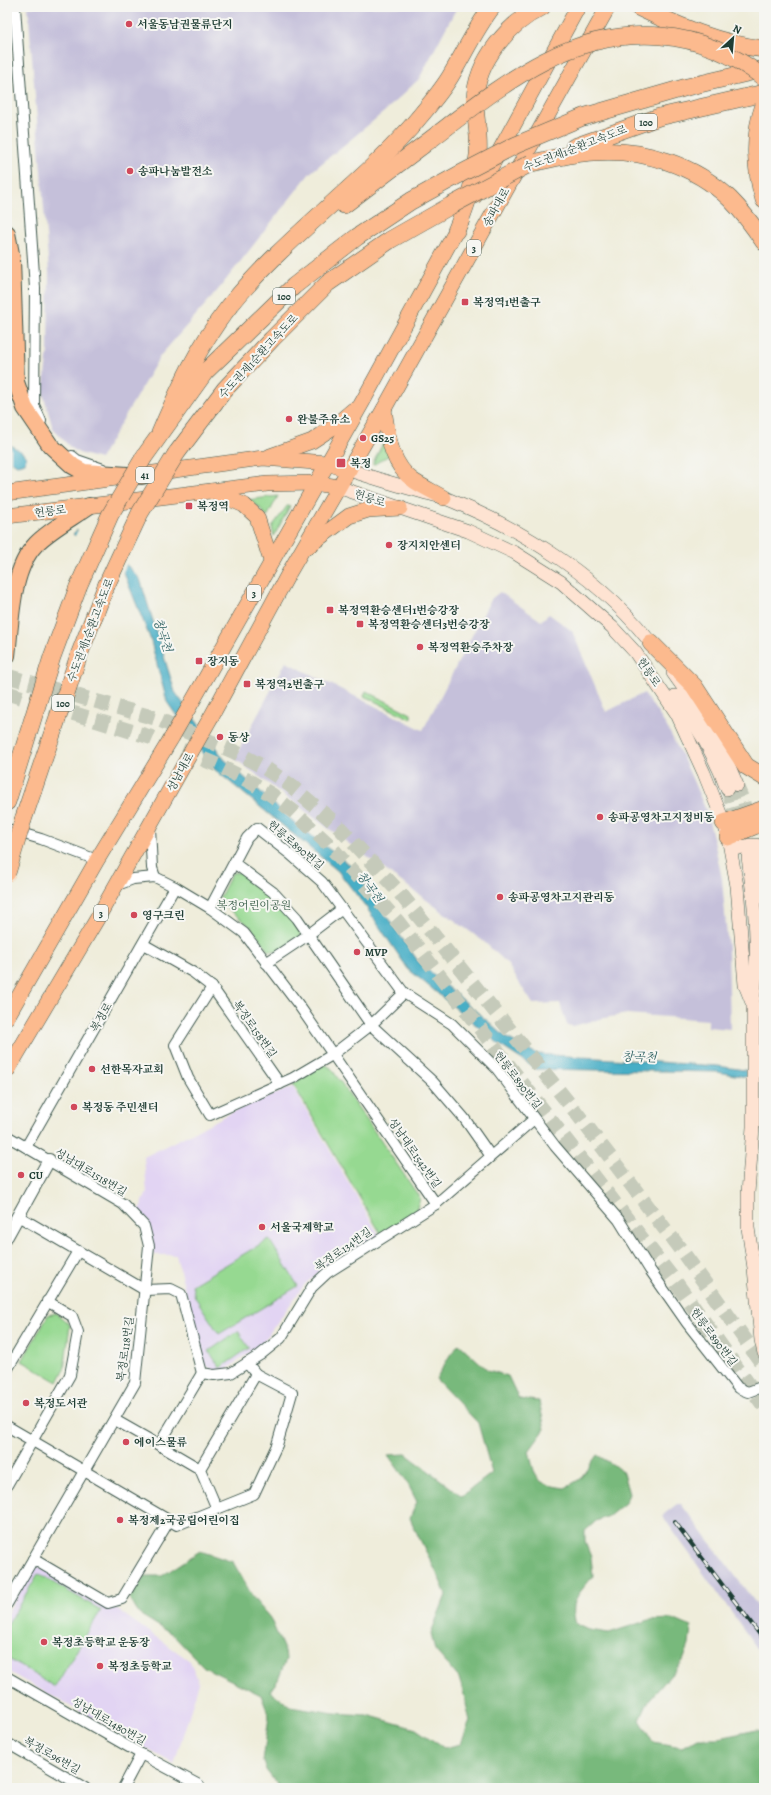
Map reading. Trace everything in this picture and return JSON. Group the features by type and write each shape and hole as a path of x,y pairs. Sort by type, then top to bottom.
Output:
{"highway":[{"path":"160,432 187,371 217,322 249,284 385,154 414,124 447,82 479,25 492,7"},
{"path":"456,231 468,200 478,156 475,99 482,73 493,50 505,34 520,21 542,7"},
{"path":"638,7 705,36 725,42 764,49"},
{"path":"288,246 499,89 534,66 571,48 604,39 640,35 671,37 706,45 734,59 764,78"},
{"name":"수도권제1순환고속도로","path":"7,802 52,657 78,587 110,515 144,456 205,372 294,286 357,237 411,201 460,174 516,145 583,117 687,87 764,69"},
{"name":"수도권제1순환고속도로","path":"7,873 23,820 79,655 106,586 140,513 176,454 225,389 272,339 328,283 390,240 531,163 659,117 764,93"},
{"path":"764,105 758,129 756,157 759,180 764,200"},
{"path":"531,163 574,154 612,151 659,159 687,169 713,184 730,199 751,223 764,242"},
{"path":"7,233 12,259 16,382 25,408 50,445 73,466 84,472 142,476"},
{"path":"7,656 16,586 26,558 36,544 89,506"},
{"path":"651,643 694,686 746,766 764,777"},
{"path":"727,837 764,809"},
{"path":"727,837 764,822"}],"main road":[{"name":"3","path":"7,1017 97,860 192,702 362,401 578,7"},
{"name":"송파대로","path":"349,470 608,7"},
{"path":"264,458 312,441 332,428 362,401"},
{"path":"384,409 390,448 399,464 413,480 444,498"},
{"name":"헌릉로","path":"7,493 142,476 264,458 327,463 444,498 507,527 567,564 622,610 651,643 703,715 728,764 732,787 700,730 666,684 612,627 585,602 539,567 487,538 447,522 338,487 315,483 267,484 7,516"},
{"name":"성남대로","path":"7,1071 116,886 211,717 300,553 349,470"},
{"path":"210,491 244,506 257,517 271,561"},
{"path":"300,553 349,516 368,510 400,508"},
{"name":"헌릉로","path":"635,652 677,714 704,773 727,837 737,886 745,985 753,1005 753,1127 748,1193 748,1228 754,1268 761,1340 764,1353"},
{"path":"727,837 750,845 756,852 764,898"},
{"path":"753,1005 757,977 755,922 756,852"}],"street":[{"path":"14,7 35,288 34,405 48,436 77,460 117,474"},
{"path":"116,886 133,879 155,877 152,868 149,826"},
{"name":"헌릉로890번길","path":"210,908 247,838 257,828 290,854 322,882 404,993 452,1024 497,1069 534,1118 619,1220 650,1270 687,1323 738,1388 748,1392 764,1386"},
{"path":"7,829 41,839 97,860"},
{"path":"234,863 273,892 297,918 371,1024 433,1082 464,1118 490,1155"},
{"name":"성남대로1542번길","path":"155,877 210,908 244,933 298,1004 436,1204 490,1155 534,1118"},
{"name":"복정로","path":"26,1147 175,887"},
{"path":"266,963 308,935 342,909"},
{"name":"복정로158번길","path":"143,944 194,973 212,987 280,1084"},
{"path":"212,987 175,1044 188,1078 210,1115 280,1084 332,1055 371,1024 404,993"},
{"name":"성남대로1518번길","path":"7,1136 123,1204 144,1226 149,1246 145,1290"},
{"path":"7,1236 49,1160"},
{"name":"복정로134번길","path":"202,1373 214,1376 231,1373 247,1363 281,1338 312,1287 327,1273 436,1204"},
{"path":"18,1216 145,1290 171,1289 181,1294 202,1373 159,1445"},
{"path":"7,1370 78,1251"},
{"name":"복정로118번길","path":"85,1470 135,1383 145,1290"},
{"path":"7,1485 70,1375 78,1332 72,1316 47,1301"},
{"path":"7,1426 85,1470 177,1525 254,1494 278,1446 292,1393 256,1374 247,1363"},
{"path":"200,1469 256,1374"},
{"path":"115,1420 200,1469 217,1509"},
{"path":"7,1604 85,1470"},
{"path":"33,1559 108,1603 122,1599 169,1520"},
{"name":"성남대로1480번길","path":"7,1677 141,1754 199,1785"},
{"name":"복정로96번길","path":"7,1743 85,1788"},
{"path":"123,1788 141,1754"}],"shaded area":[{"path":"28,7 457,7 419,79 384,112 310,173 218,290 160,356 100,459 79,453 70,447 53,429 43,393 48,351 49,272"},
{"path":"500,592 541,621 549,614 572,631 606,712 644,693 667,727 683,758 706,810 715,845 722,879 728,949 730,1029 708,1027 708,1020 627,1014 573,1026 567,1025 560,1003 533,1004 506,962 483,941 234,758 286,662 423,730 491,599"},
{"name":"서울국제학교","path":"293,1087 379,1235 334,1260 305,1284 263,1342 219,1375 203,1363 176,1255 154,1255 148,1220 138,1212 147,1193 144,1157 239,1109"},
{"path":"677,1504 681,1504 764,1614 764,1658 666,1521 663,1515"},
{"name":"복정초등학교","path":"34,1567 40,1567 119,1611 190,1661 199,1683 174,1764 7,1671 7,1614"}],"green space":[{"path":"385,439 391,454 373,465 373,463"},
{"path":"278,496 267,517 259,507 247,500"},
{"path":"287,506 290,506 274,536 272,527"},
{"path":"366,691 411,714 411,719 364,696"},
{"name":"복정어린이공원","path":"240,872 271,894 302,929 300,938 278,951 268,951 259,937 248,926 223,906 220,897 232,873"},
{"path":"322,1063 331,1068 420,1198 416,1211 381,1234 293,1084"},
{"path":"269,1239 298,1286 219,1334 195,1297 192,1285"},
{"path":"56,1313 70,1325 64,1370 58,1382 22,1361 48,1315"},
{"path":"238,1331 249,1348 220,1368 209,1351"},
{"path":"459,1344 488,1370 508,1376 519,1399 539,1401 545,1429 529,1451 533,1468 538,1479 548,1485 565,1488 580,1479 597,1455 622,1470 629,1494 625,1503 609,1516 596,1521 585,1531 585,1542 591,1557 593,1576 577,1598 574,1616 576,1624 589,1630 609,1633 649,1620 673,1619 691,1627 689,1645 683,1661 649,1700 640,1720 653,1742 682,1747 698,1738 718,1738 757,1730 764,1732 764,1788 280,1788 266,1770 263,1761 269,1716 261,1695 204,1667 172,1634 139,1614 129,1598 145,1576 162,1576 200,1551 233,1562 254,1599 270,1618 285,1652 286,1659 278,1680 270,1691 290,1706 334,1713 367,1715 416,1729 444,1748 461,1744 470,1721 463,1691 459,1678 435,1650 431,1633 446,1595 438,1575 410,1518 417,1502 406,1480 388,1455 406,1454 462,1496 492,1473 478,1423 436,1379 450,1355"},
{"name":"복정초등학교 운동장","path":"38,1574 101,1610 55,1687 7,1658 7,1625"}],"water":[{"path":"7,443 22,452 26,457 25,463 17,465 7,459"},
{"path":"91,528 140,579 175,692 224,759 295,823 351,866 418,961 507,1038 537,1054 718,1066 764,1073 764,1080 717,1072 536,1069 504,1048 408,969 366,907 338,871 213,768 167,702 150,638 124,573 73,534 77,530"}],"pier":[{"path":"7,441 11,443 11,464 7,461"},
{"path":"79,527 92,527 127,563 122,574 74,538"}],"tunnel":[{"path":"7,676 155,718 235,752 262,766 290,785 336,824 399,892 575,1111 684,1254 764,1366"},
{"path":"7,693 150,737 217,765 249,781 272,795 294,812 328,844 398,922 677,1284 764,1406"},
{"path":"737,785 743,799 757,852"},
{"path":"727,789 739,827"}],"railway":[{"path":"675,1522 764,1640"}],"place":[{"name":"서울동남권물류단지","path":"129,24"},
{"name":"송파나눔발전소","path":"130,171"},
{"name":"복정역1번출구","path":"465,302"},
{"name":"완불주유소","path":"289,419"},
{"name":"GS25","path":"363,438"},
{"name":"복정","path":"341,463"},
{"name":"복정역","path":"189,506"},
{"name":"장지치안센터","path":"389,545"},
{"name":"복정역환승센터1번승강장","path":"330,610"},
{"name":"복정역환승센터3번승강장","path":"360,624"},
{"name":"복정역환승주차장","path":"420,647"},
{"name":"장지동","path":"199,661"},
{"name":"복정역2번출구","path":"247,684"},
{"name":"동상","path":"220,737"},
{"name":"송파공영차고지정비동","path":"600,817"},
{"name":"송파공영차고지관리동","path":"500,897"},
{"name":"영구크린","path":"134,915"},
{"name":"MVP","path":"357,952"},
{"name":"선한목자교회","path":"92,1069"},
{"name":"복정동 주민센터","path":"74,1107"},
{"name":"CU","path":"21,1175"},
{"name":"서울국제학교","path":"262,1227"},
{"name":"복정도서관","path":"26,1403"},
{"name":"에이스물류","path":"126,1442"},
{"name":"복정제2국공립어린이집","path":"120,1520"},
{"name":"복정초등학교 운동장","path":"44,1642"},
{"name":"복정초등학교","path":"100,1666"}],"water label":[{"name":"창곡천","path":"163,635"},
{"name":"창곡천","path":"370,887"},
{"name":"창곡천","path":"639,1057"}]}
